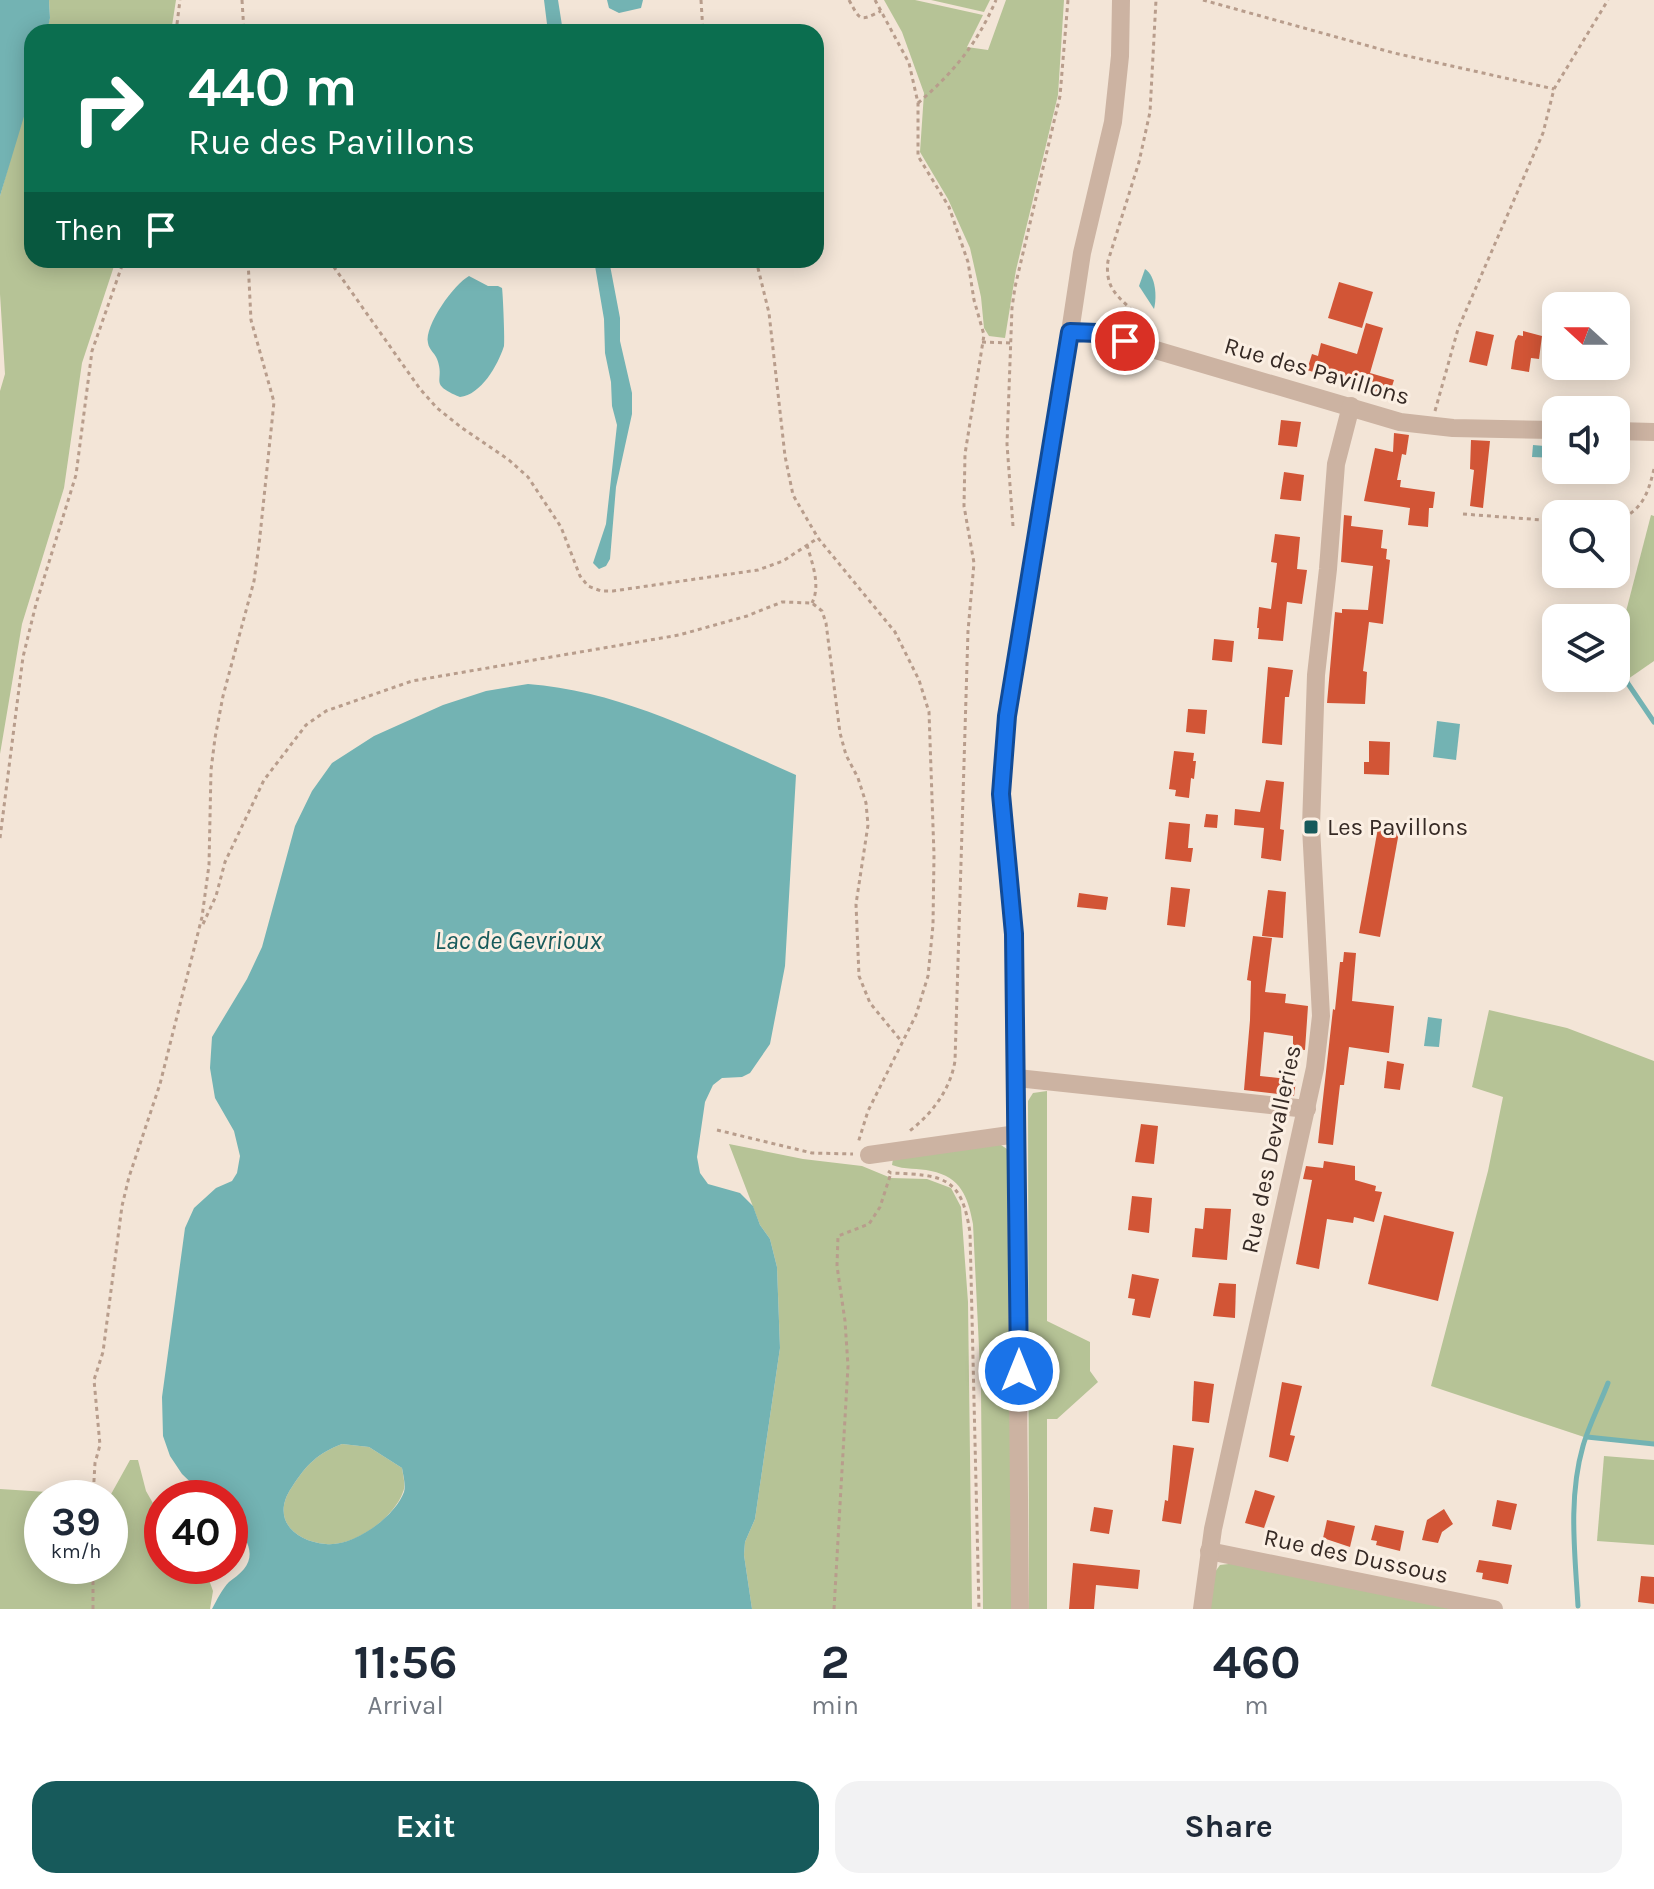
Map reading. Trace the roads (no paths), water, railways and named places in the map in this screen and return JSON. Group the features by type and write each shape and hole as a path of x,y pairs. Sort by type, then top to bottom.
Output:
{"street":[{"path":"1020,1609 1014,934 1001,794 1007,716 1082,253 1113,122 1120,56 1121,0"},
{"name":"Rue des Pavillons","path":"1070,332 1098,333 1400,422 1542,429"},
{"name":"Rue des Devalleries","path":"1202,1609 1209,1551 1285,1195 1307,1109 1321,1016 1311,836 1316,675 1336,464 1351,406"},
{"path":"1630,431 1654,432"},
{"path":"1017,1078 1307,1109"},
{"path":"869,1155 1017,1134"},
{"name":"Rue des Dussous","path":"1209,1551 1494,1609"}],"water":[{"path":"0,0 49,0 49,24 24,24 24,116 0,196"},
{"path":"544,0 558,0 562,24 547,24"},
{"path":"607,0 643,0 641,8 619,13 609,8"},
{"path":"595,268 611,268 620,318 620,341 632,393 632,414 616,487 610,559 606,566 599,569 593,563 606,524 617,425 605,353 604,319"},
{"path":"1145,269 1155,287 1154,309 1139,286"},
{"path":"469,276 488,286 502,288 504,346 498,362 482,385 460,397 441,385 439,367 428,336 441,306"},
{"path":"1533,445 1542,446 1542,457 1532,457"},
{"name":"Lac de Gevrioux","path":"528,684 563,688 665,718 796,775 785,966 770,1044 750,1073 742,1077 722,1078 713,1085 705,1102 697,1157 700,1173 708,1184 740,1193 753,1206 760,1225 770,1239 777,1267 780,1348 755,1519 745,1542 744,1555 752,1609 212,1609 227,1584 248,1584 248,1480 188,1480 182,1474 170,1456 163,1436 162,1397 185,1228 194,1208 216,1188 232,1181 240,1156 234,1131 215,1098 210,1068 212,1037 247,979 262,947 295,826 312,791 332,763 374,736 443,705 486,691","holes":["342,1444 369,1447 402,1468 405,1483 399,1502 382,1520 360,1535 337,1544 326,1544 303,1538 288,1526 284,1508 286,1498 308,1466 326,1451"]},
{"path":"1437,721 1460,724 1456,760 1433,757"},
{"path":"1428,1017 1442,1019 1439,1047 1424,1046"}],"waterway":[{"path":"1630,687 1654,722"},
{"path":"1578,1606 1575,1486 1585,1438 1608,1383"},
{"path":"1587,1437 1654,1444"}],"place":[{"name":"Les Pavillons","path":"1311,827"}]}
